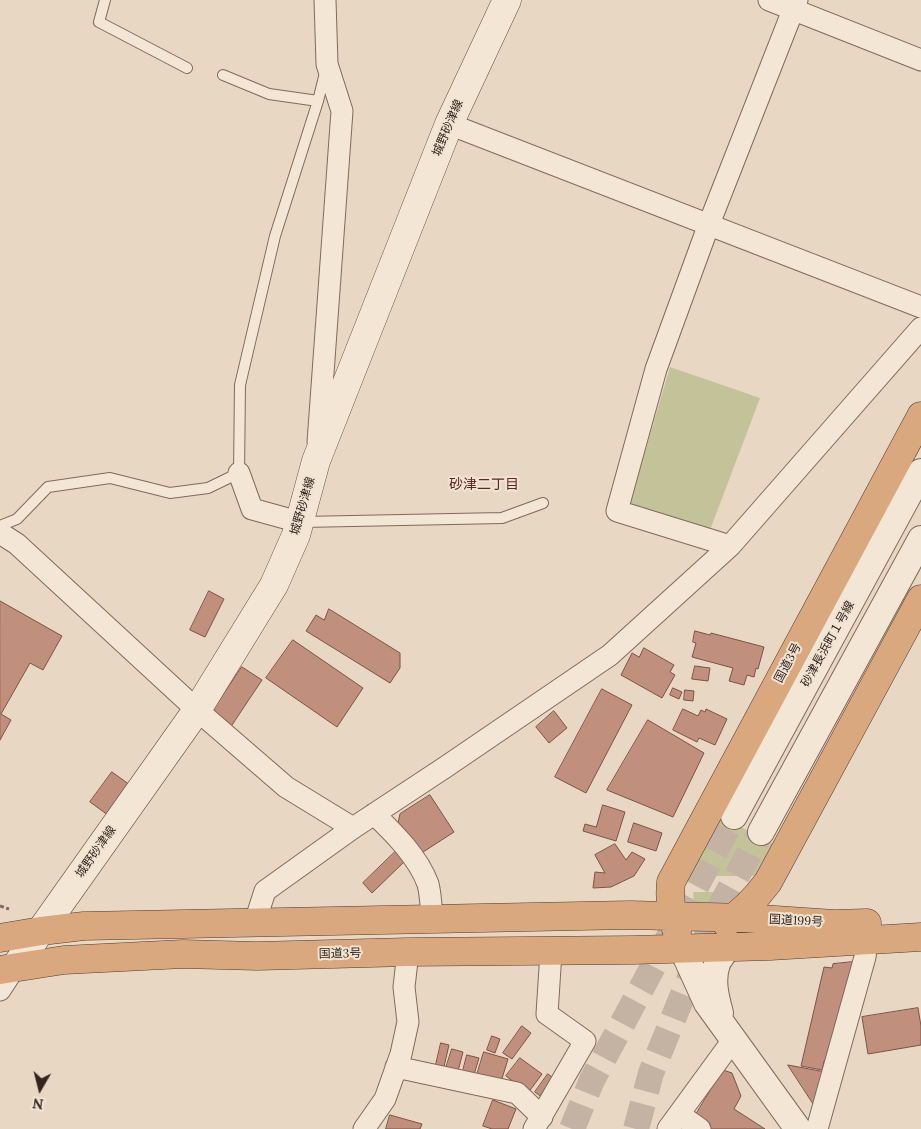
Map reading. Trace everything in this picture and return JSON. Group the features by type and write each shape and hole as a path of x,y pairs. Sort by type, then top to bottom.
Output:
{"highway":[{"name":"国道3号","path":"709,934 669,898 671,882 921,416"},
{"path":"709,934 758,896 768,882 921,599"},
{"path":"0,938 84,926 630,915 640,913 653,906 665,894 671,882"},
{"path":"768,882 768,891 773,908 786,921"},
{"path":"630,915 709,934"},
{"name":"国道199号","path":"709,934 786,921 919,932"},
{"path":"171,924 272,935 919,932"},
{"name":"国道199号","path":"709,934 867,941 919,932"},
{"name":"国道3号","path":"7,968 64,960 183,954 257,956 408,952 551,952 709,934"}],"main road":[{"name":"城野砂津線","path":"7,968 41,931 197,710 274,585 296,535 316,461 449,124 507,0"}],"street":[{"path":"316,461 342,111 327,64 325,0"},
{"path":"769,0 796,4 921,60"},
{"path":"730,546 617,510 656,369 709,224 796,4"},
{"path":"449,124 921,307"},
{"path":"255,922 265,890 353,828 610,655 730,546 921,328"},
{"name":"砂津長浜町１号線","path":"734,816 921,472"},
{"path":"239,473 252,509 299,522"},
{"path":"0,533 17,544 197,710 286,787 353,828"},
{"path":"761,832 921,539"},
{"path":"374,814 391,830 420,868 429,892 432,919"},
{"path":"709,934 698,985 728,1033 798,1129"},
{"path":"700,1129 674,1122 728,1033 715,989 709,934"},
{"path":"817,1129 865,957 867,941"},
{"path":"364,1129 385,1099 408,1022 404,987 408,952"},
{"path":"396,1067 517,1093 538,1123 585,1040 547,1014 551,952"},
{"path":"0,990 7,968"}],"lane":[{"path":"105,0 99,22 187,68"},
{"path":"0,526 16,519 48,487 110,478 170,493 208,488 239,473 240,385 275,236 318,101 327,64"},
{"path":"223,75 269,94 318,101"},
{"path":"299,522 502,518 543,503"}],"path":[{"path":"0,906 9,909"}],"shaded area":[{"path":"670,367 760,398 710,530 629,506"},
{"path":"717,815 774,844 758,876 696,876 703,845"},
{"path":"693,892 748,892 733,906 698,906 694,902"}],"building":[{"path":"209,591 224,599 205,637 190,630"},
{"path":"0,601 62,636 43,670 30,663 1,714 11,720 0,740"},
{"path":"329,609 400,653 400,668 390,683 306,631 316,615 324,620"},
{"path":"695,631 710,635 711,633 764,647 754,677 747,675 744,685 729,681 733,668 692,657 696,643 693,642"},
{"path":"293,640 363,688 337,727 266,678"},
{"path":"644,648 674,665 670,672 675,675 662,698 621,675 632,653 639,657"},
{"path":"695,666 710,668 708,681 692,679"},
{"path":"242,667 262,680 230,728 210,715"},
{"path":"673,688 682,692 679,699 670,695"},
{"path":"602,689 632,705 586,793 555,777"},
{"path":"685,690 694,691 693,701 684,700"},
{"path":"683,709 698,716 701,710 705,712 706,709 727,719 715,745 699,738 697,742 673,730"},
{"path":"554,711 567,728 549,743 536,727"},
{"path":"648,720 704,753 673,817 607,790"},
{"path":"112,772 130,785 108,815 90,802"},
{"path":"430,795 454,832 420,854 398,823 400,814"},
{"path":"603,805 625,812 616,841 583,831 585,824 596,827"},
{"path":"634,823 662,833 656,851 628,842"},
{"path":"615,844 626,860 632,852 645,859 634,876 611,887 593,888 595,872 605,873 595,855"},
{"path":"395,852 405,861 372,893 363,883"},
{"path":"853,962 830,1062 824,1061 822,1070 801,1066 824,967 832,968 833,964"},
{"path":"918,1008 921,1026 921,1045 868,1054 862,1017"},
{"path":"522,1026 531,1033 512,1059 503,1053"},
{"path":"492,1036 500,1039 495,1053 487,1050"},
{"path":"441,1043 449,1045 443,1071 435,1069"},
{"path":"452,1049 463,1052 458,1071 446,1068"},
{"path":"484,1052 508,1059 500,1085 476,1078"},
{"path":"467,1055 479,1058 473,1078 462,1075"},
{"path":"520,1058 542,1074 528,1093 506,1076"},
{"path":"788,1065 825,1072 816,1108"},
{"path":"723,1070 732,1073 741,1096 734,1109 765,1129 709,1129 695,1116"},
{"path":"548,1074 556,1080 543,1098 535,1092"},
{"path":"493,1100 516,1109 508,1129 492,1129 483,1126"},
{"path":"390,1115 422,1124 420,1129 386,1129"}],"tunnel":[{"path":"572,1129 592,1080 734,816"},
{"path":"636,1129 651,1073 715,916 761,832"}],"district":[{"name":"砂津二丁目","path":"484,485"}]}
